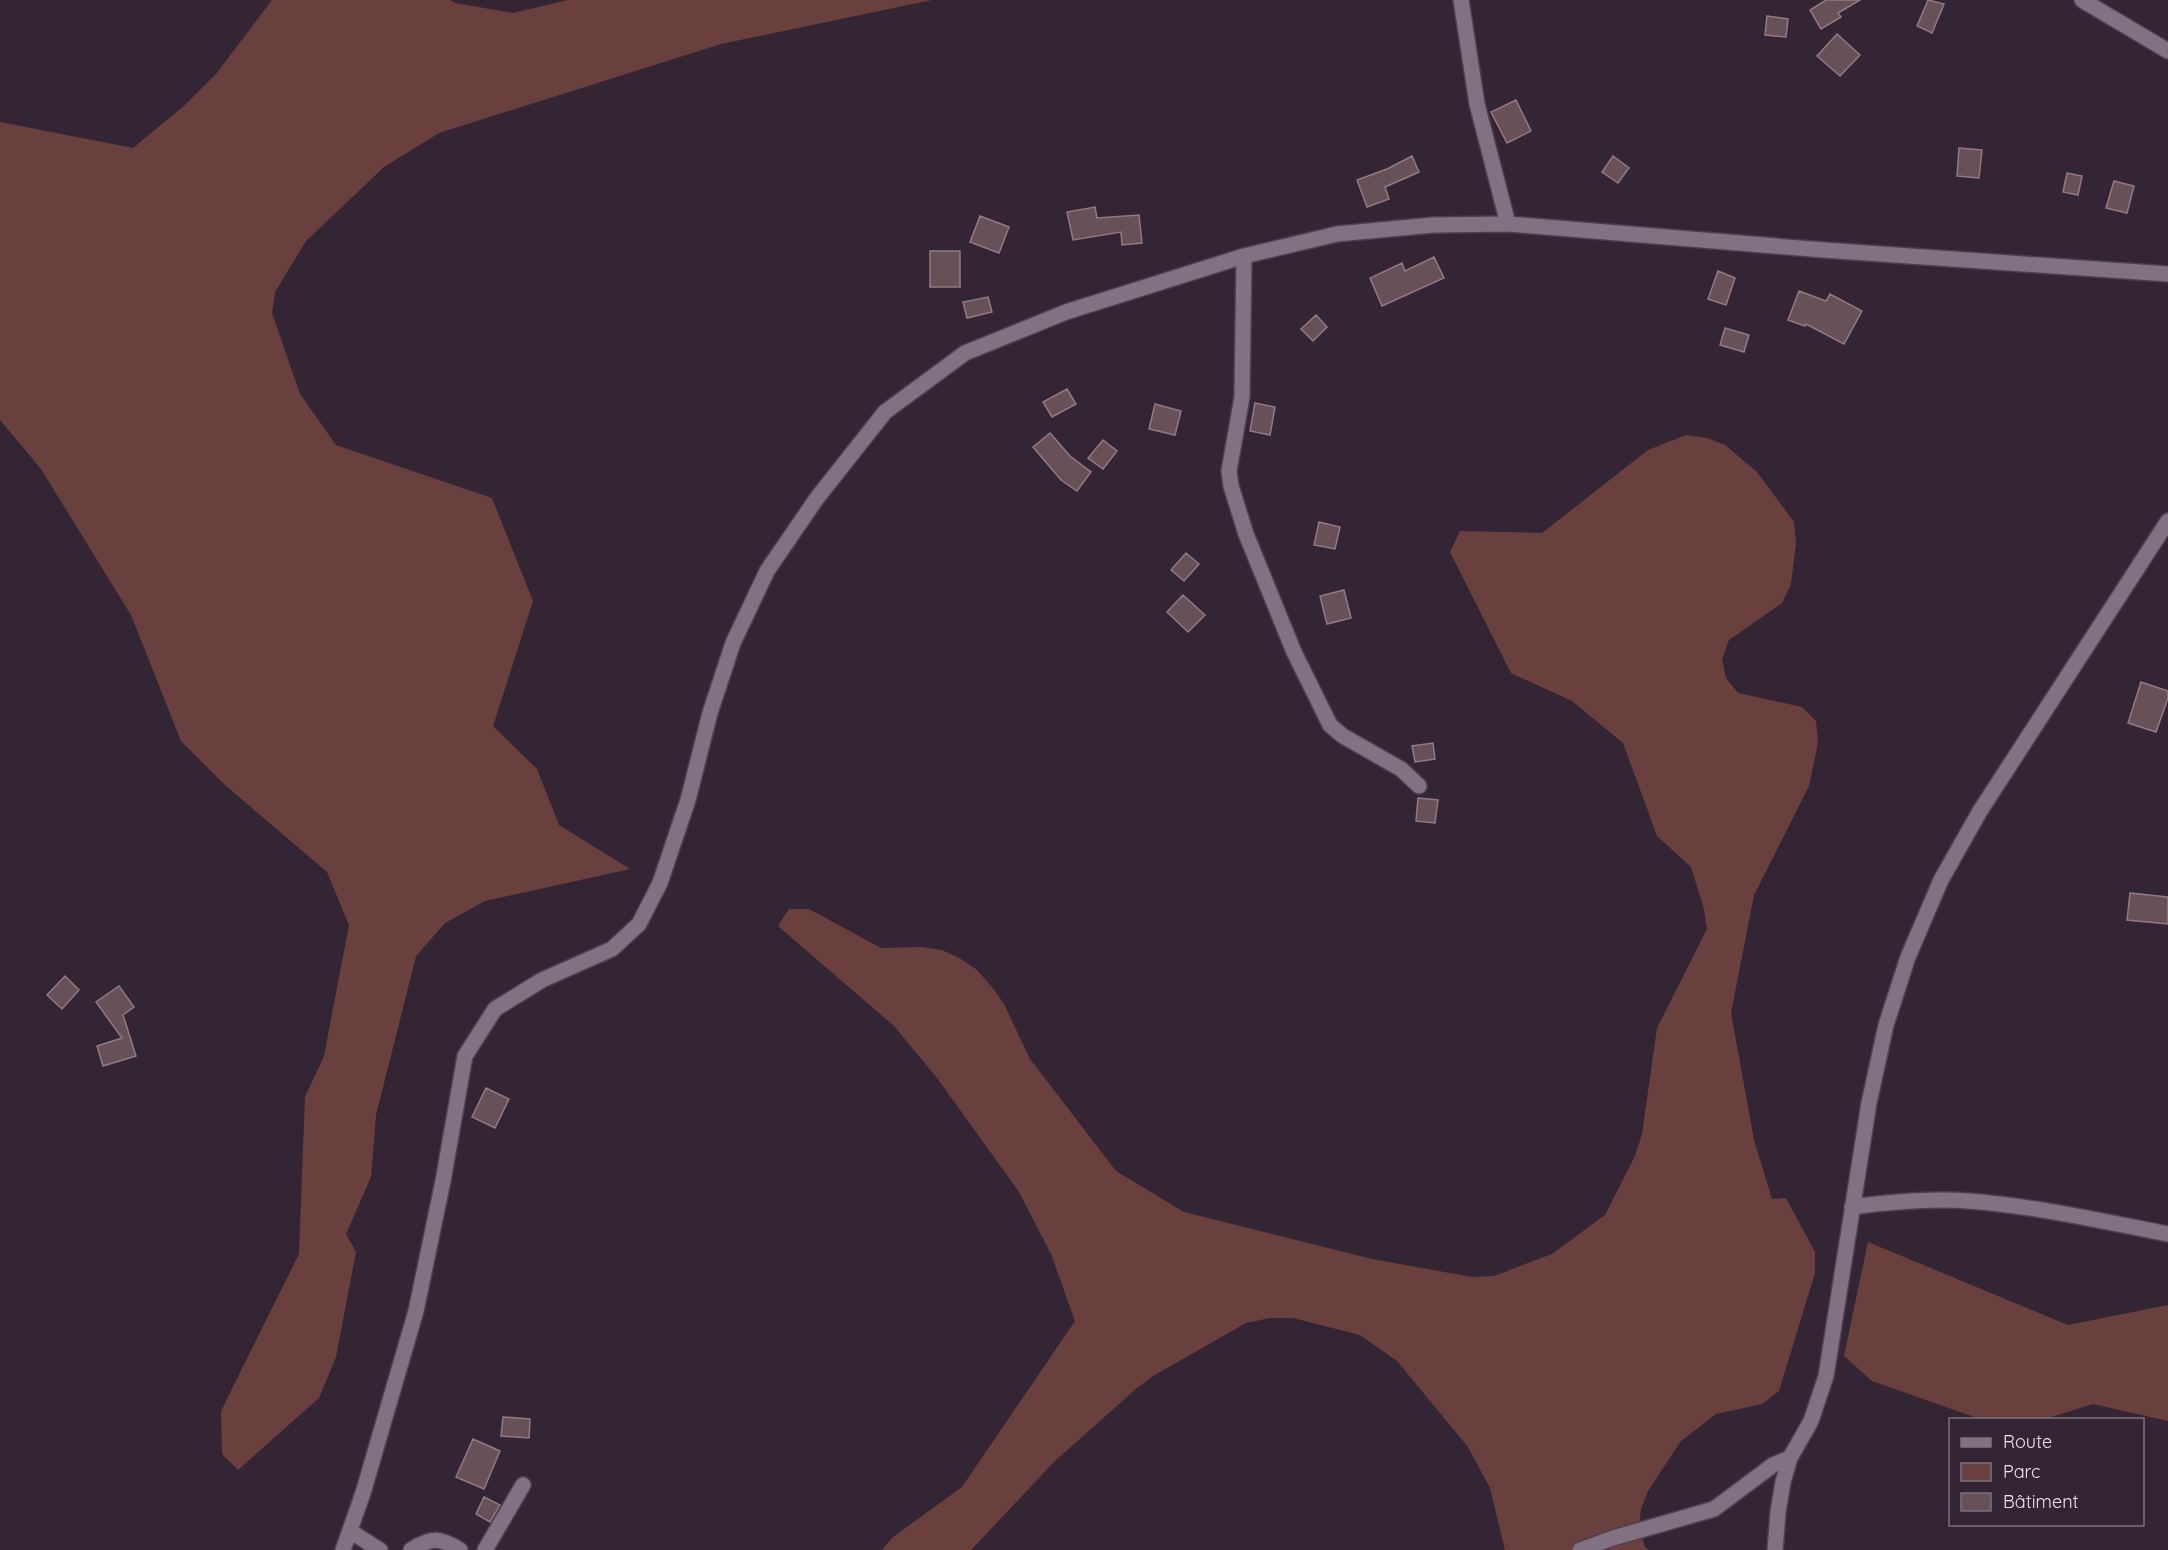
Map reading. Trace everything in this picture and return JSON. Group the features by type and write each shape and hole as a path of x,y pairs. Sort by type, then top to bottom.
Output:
{"street":[{"path":"1461,0 1478,104 1508,224"},
{"path":"2082,0 2168,51"},
{"path":"343,1550 363,1494 416,1311 443,1181 465,1056 495,1009 542,980 612,949 639,924 660,883 733,643 767,571 817,498 885,412 965,353 1066,312 1244,256 1337,234 1433,225 1508,224 1824,250 2168,274"},
{"path":"1244,256 1242,397 1229,471 1231,486 1246,534 1294,652 1330,725 1343,736 1401,769 1419,786"},
{"path":"1775,1550 1783,1482 1791,1458 1811,1421 1826,1376 1869,1103 1886,1025 1908,957 1941,880 1980,811 2168,521"},
{"path":"1852,1207 1892,1202 1966,1201 2062,1213 2168,1233"},
{"path":"1580,1550 1613,1538 1714,1509 1773,1465 1791,1458"},
{"path":"485,1550 523,1485"},
{"path":"350,1531 380,1550"},
{"path":"411,1550 424,1541 436,1539 460,1550"}],"green space":[{"path":"272,0 450,0 455,3 513,13 568,0 932,0 721,44 439,133 384,167 306,241 275,292 272,313 300,394 336,445 492,498 533,601 493,726 537,769 559,825 630,869 485,901 445,923 416,956 376,1115 371,1177 346,1234 356,1252 336,1357 319,1398 238,1470 222,1454 221,1411 299,1254 305,1097 324,1056 349,925 327,872 225,785 181,741 131,615 41,469 0,420 0,122 133,148 185,105 216,74"},
{"path":"1686,435 1707,438 1725,445 1757,472 1794,522 1796,543 1791,584 1782,603 1729,640 1722,659 1726,678 1738,693 1802,707 1816,721 1818,743 1809,786 1754,895 1731,1013 1754,1140 1772,1199 1786,1198 1815,1252 1815,1273 1779,1391 1762,1404 1716,1414 1681,1441 1648,1491 1641,1509 1639,1528 1645,1547 1649,1550 1505,1550 1490,1488 1468,1447 1397,1361 1360,1335 1293,1318 1270,1318 1246,1323 1153,1376 1137,1388 1055,1461 971,1550 882,1550 893,1537 962,1487 1075,1321 1051,1254 1019,1192 937,1078 894,1026 778,926 789,909 809,909 881,948 921,947 942,950 977,970 1004,1004 1030,1059 1116,1171 1184,1212 1372,1259 1472,1277 1494,1276 1552,1254 1605,1215 1635,1156 1642,1134 1657,1028 1707,929 1704,909 1691,867 1657,836 1623,743 1572,701 1511,673 1450,552 1460,531 1542,533 1648,450"},
{"path":"1868,1242 2068,1325 2168,1305 2168,1421 2093,1404 2048,1418 1977,1418 1872,1381 1844,1356"}],"building":[{"path":"1826,0 1860,0 1838,13 1841,17 1821,29 1810,10"},
{"path":"1928,0 1944,4 1932,33 1917,26"},
{"path":"1767,16 1788,19 1786,37 1765,35"},
{"path":"1837,34 1860,55 1840,76 1817,56"},
{"path":"1516,100 1531,131 1507,143 1491,112"},
{"path":"1959,148 1982,150 1979,178 1957,176"},
{"path":"1412,156 1419,172 1385,187 1389,199 1367,207 1357,180 1387,169"},
{"path":"1613,156 1629,168 1618,183 1602,172"},
{"path":"2067,173 2082,176 2078,195 2063,192"},
{"path":"2114,181 2134,186 2127,213 2106,208"},
{"path":"1095,207 1097,218 1139,215 1142,243 1122,245 1121,232 1073,240 1067,212"},
{"path":"980,216 1009,227 999,253 970,242"},
{"path":"930,251 960,251 960,287 930,287"},
{"path":"1434,257 1444,278 1382,306 1370,278 1402,263 1405,271"},
{"path":"1718,271 1735,278 1726,305 1708,299"},
{"path":"1799,291 1826,301 1830,294 1862,311 1844,344 1806,324 1805,326 1788,320"},
{"path":"988,297 992,312 967,318 963,302"},
{"path":"1316,315 1327,327 1313,341 1301,329"},
{"path":"1725,328 1749,335 1744,352 1720,345"},
{"path":"1067,389 1076,404 1052,417 1043,402"},
{"path":"1255,403 1275,407 1270,435 1250,431"},
{"path":"1155,404 1181,411 1175,435 1149,429"},
{"path":"1050,433 1070,456 1091,472 1077,491 1061,480 1033,447"},
{"path":"1103,440 1117,451 1103,469 1088,458"},
{"path":"1319,522 1340,527 1335,549 1314,545"},
{"path":"1186,553 1199,564 1184,581 1171,570"},
{"path":"1344,590 1351,618 1327,624 1320,596"},
{"path":"1183,595 1205,615 1188,632 1167,612"},
{"path":"2141,682 2168,691 2168,698 2156,732 2128,723"},
{"path":"1433,743 1435,759 1415,762 1412,746"},
{"path":"1418,798 1438,800 1435,823 1416,821"},
{"path":"2130,893 2168,897 2168,924 2127,920"},
{"path":"65,976 79,990 62,1009 47,995"},
{"path":"119,986 134,1007 123,1015 136,1056 103,1066 97,1046 122,1038 96,1002"},
{"path":"486,1088 509,1099 495,1128 472,1117"},
{"path":"503,1417 530,1419 529,1438 501,1436"},
{"path":"473,1439 500,1451 484,1489 456,1477"},
{"path":"484,1497 500,1505 490,1522 476,1514"}]}
